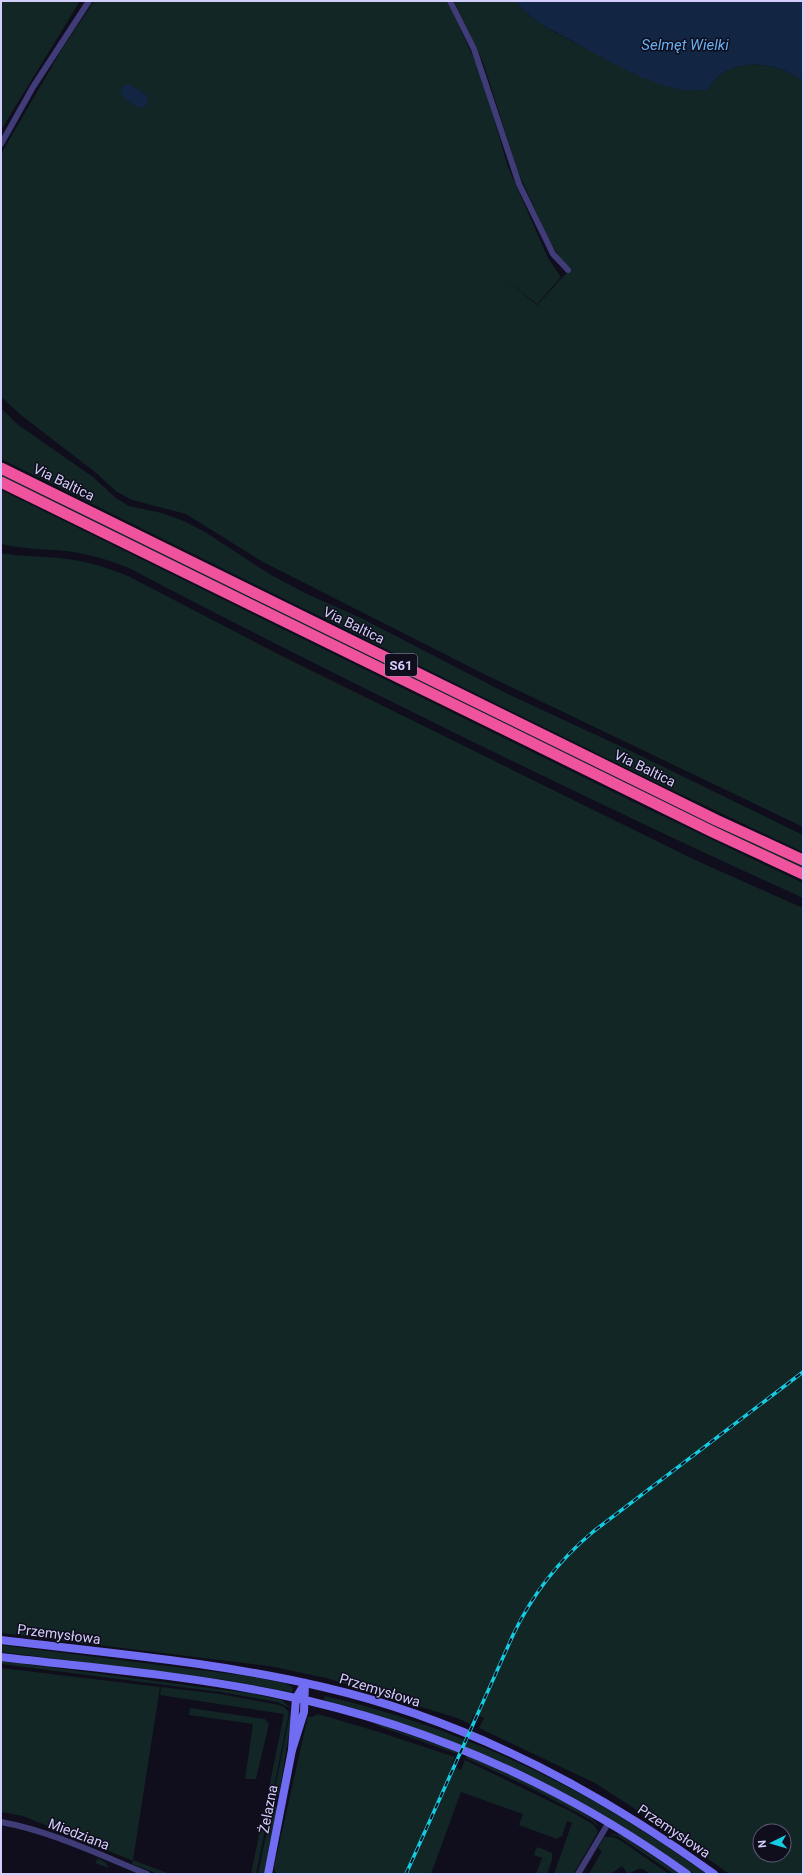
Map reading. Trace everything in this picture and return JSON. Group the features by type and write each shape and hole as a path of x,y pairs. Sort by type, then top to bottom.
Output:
{"highway":[{"name":"Via Baltica","path":"1,468 716,820 803,860"},
{"name":"Via Baltica","path":"1,482 706,829 803,874"}],"main road":[{"name":"Przemysłowa","path":"1,1640 196,1664 305,1683 409,1712 466,1733 560,1776 617,1808 714,1874"},
{"name":"Przemysłowa","path":"1,1657 221,1684 305,1700 381,1720 450,1744 520,1775 609,1822 687,1874"},
{"name":"Żelazna","path":"268,1874 292,1750 296,1698 305,1683"},
{"name":"Żelazna","path":"292,1750 304,1712 305,1683"}],"street":[{"path":"1,144 33,87 89,1"},
{"path":"450,1 474,49 519,184 553,254 568,270"},
{"name":"Miedziana","path":"1,1822 18,1825 49,1835 147,1874"},
{"path":"578,1874 609,1822"}],"green space":[{"path":"1,1 80,1 1,130"},
{"path":"94,1 447,1 479,69 508,167 548,258 561,277 537,304 506,280 537,305 570,269 560,258 549,240 518,172 483,62 454,1 514,1 534,19 547,28 633,73 679,89 708,90 720,75 730,69 751,65 762,65 784,70 803,81 803,827 486,675 263,562 186,514 132,500 117,492 95,472 22,416 1,397 1,154 62,49"},
{"path":"1,408 17,424 93,477 116,498 129,506 162,513 184,521 205,532 271,575 305,593 361,618 506,693 637,754 803,835 803,852 659,784 1,459"},
{"path":"1,472 803,865 803,869 715,828 1,477"},
{"path":"1,490 648,809 803,883 803,898 634,820 467,739 256,634 131,569 107,560 83,554 1,544"},
{"path":"1,553 77,560 128,576 284,657 693,859 803,908 803,1874 729,1874 675,1835 595,1783 479,1728 484,1718 474,1714 470,1724 457,1718 326,1678 269,1666 1,1633"},
{"path":"1,1645 247,1676 284,1683 292,1687 293,1690 291,1692 220,1679 1,1652"},
{"path":"1,1661 248,1693 282,1700 290,1708 277,1702 220,1692 1,1664"},
{"path":"1,1668 160,1687 133,1860 170,1874 158,1874 132,1864 133,1861 23,1816 1,1812"},
{"path":"161,1687 220,1694 284,1707 289,1712 273,1793 268,1792 284,1714 160,1695"},
{"path":"325,1696 377,1709 427,1726 476,1744 524,1766 572,1789 618,1815 706,1874 694,1874 607,1818 563,1793 517,1770 470,1749 422,1731 374,1714 324,1700"},
{"path":"190,1708 265,1719 269,1724 256,1779 245,1779 253,1724 189,1715"},
{"path":"290,1713 292,1713 292,1715 279,1795 274,1794"},
{"path":"318,1714 455,1757 451,1765 461,1770 465,1760 572,1812 594,1825 598,1832 574,1873 554,1874 572,1823 567,1821 562,1836 557,1839 519,1825 523,1814 461,1792 431,1874 280,1874 275,1872 274,1867 308,1716 312,1717"},
{"path":"373,1724 381,1725 458,1752 457,1754"},
{"path":"467,1756 561,1799 593,1819 599,1827 591,1820 531,1788 466,1758"},
{"path":"265,1805 270,1806 256,1874 251,1874"},
{"path":"272,1806 277,1807 264,1874 258,1874"},
{"path":"608,1835 621,1835 680,1874 674,1874 618,1836"},
{"path":"604,1837 613,1837 620,1840 669,1874 650,1874 643,1869 638,1869 628,1874 622,1866 611,1874 589,1874 602,1851 598,1848"},
{"path":"538,1847 552,1853 552,1860 547,1874 536,1874 542,1858 534,1855"},
{"path":"98,1858 105,1862 109,1868 95,1863"}],"water":[{"name":"Selmęt Wielki","path":"514,1 803,1 803,81 784,70 762,65 751,65 730,69 720,75 708,90 677,89 643,78 547,28 534,19"},
{"path":"129,84 148,96 147,105 140,108 124,98 121,87"}],"railway":[{"path":"406,1874 513,1635 529,1605 548,1578 569,1554 594,1531 803,1372"}]}
